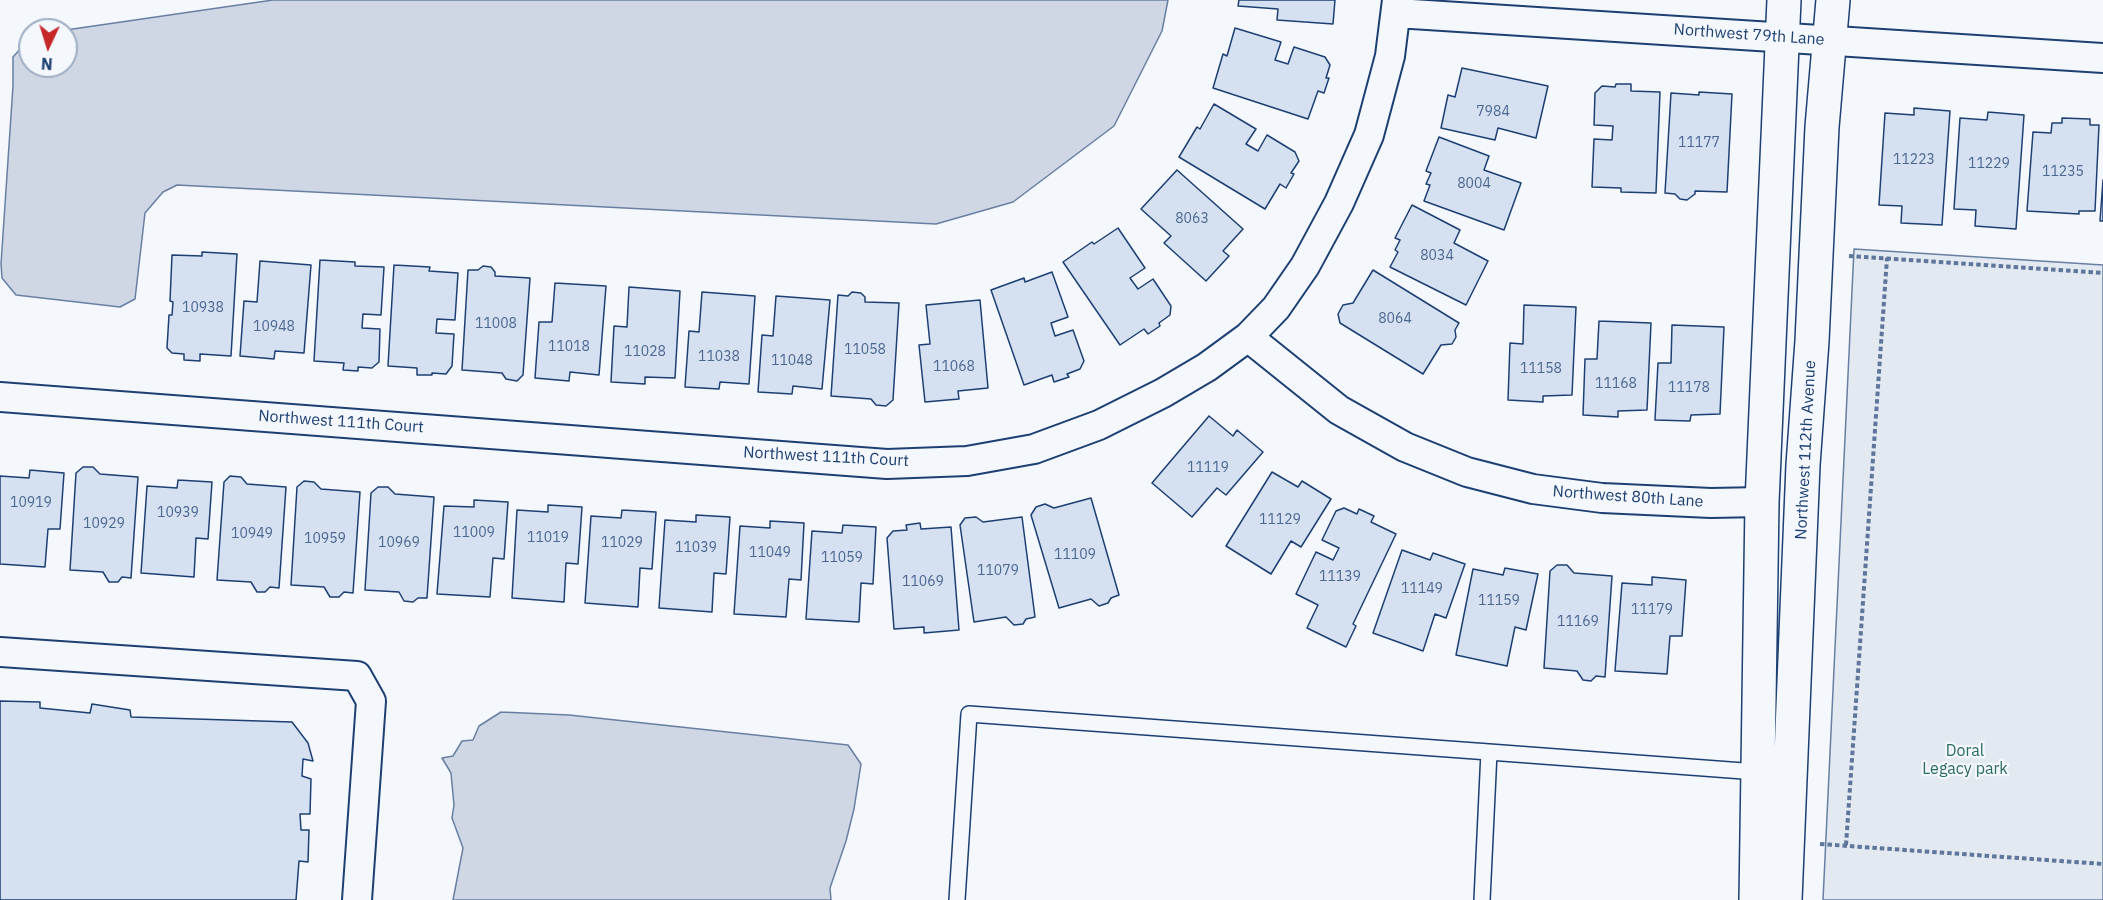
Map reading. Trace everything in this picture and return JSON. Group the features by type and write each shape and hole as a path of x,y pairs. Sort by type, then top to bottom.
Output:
{"street":[{"path":"1756,900 1762,502 1784,0"},
{"name":"Northwest 112th Avenue","path":"1785,900 1803,465 1812,341 1822,127 1833,0"},
{"name":"Northwest 79th Lane","path":"1396,6 1782,38 2103,58"},
{"name":"Northwest 111th Court","path":"0,397 887,464 967,461 1034,449 1099,425 1207,368 1248,337 1276,308 1305,266 1339,203 1369,135 1390,56 1396,6"},
{"name":"Northwest 80th Lane","path":"1248,337 1339,410 1405,447 1467,472 1533,489 1602,498 1711,503 1762,502"},
{"path":"1762,502 1784,495 1793,485 1803,465"},
{"path":"0,652 357,676 370,701 357,900"}],"lane":[{"path":"957,900 969,714 1757,772"},
{"path":"1482,900 1489,752"}],"path":[{"path":"1845,256 2103,273"},
{"path":"1846,845 1887,258"},
{"path":"1819,844 2103,864"}],"green space":[{"name":"Doral Legacy park","path":"1854,249 2103,265 2103,900 1823,900"}],"shaded area":[{"path":"273,0 1168,0 1162,31 1114,126 1013,202 936,224 177,185 163,192 145,213 135,299 120,307 16,295 2,278 13,57 18,51 18,78 78,78 78,28"},
{"path":"501,712 569,715 848,745 861,764 846,841 830,888 831,900 453,900 463,848 452,818 454,805 451,773 442,758 453,756 462,741 473,740 479,726"}],"building":[{"path":"1239,0 1335,0 1333,24 1277,20 1278,9 1238,6"},
{"path":"1235,28 1281,42 1275,60 1288,64 1294,47 1325,57 1330,65 1326,78 1329,78 1324,93 1318,91 1308,119 1213,88 1223,54 1227,56"},
{"path":"1462,68 1548,86 1536,138 1498,128 1495,140 1441,128 1448,95 1455,97"},
{"path":"1616,84 1631,84 1631,91 1660,92 1656,193 1621,192 1621,188 1592,187 1594,139 1612,140 1613,126 1594,125 1595,93 1602,86 1615,87"},
{"path":"1699,92 1732,94 1727,192 1695,191 1695,194 1687,200 1680,199 1675,194 1665,193 1671,93 1699,95"},
{"path":"1214,104 1256,129 1246,144 1258,151 1267,135 1295,152 1299,161 1291,173 1294,174 1286,188 1280,184 1265,209 1179,157 1197,127 1200,129"},
{"path":"1914,108 1950,111 1942,225 1901,223 1902,206 1879,205 1885,113 1914,115"},
{"path":"1988,112 2024,115 2016,229 1975,226 1976,210 1954,209 1960,118 1987,120"},
{"path":"2062,118 2090,119 2090,125 2099,125 2095,211 2079,211 2079,214 2027,211 2033,132 2051,133 2052,123 2062,123"},
{"path":"1439,137 1489,156 1484,170 1521,183 1504,230 1424,201 1430,185 1426,184 1431,173 1426,171"},
{"path":"1177,170 1243,229 1223,251 1229,256 1206,281 1164,243 1171,236 1141,209"},
{"path":"2103,180 2103,221 2100,221"},
{"path":"1412,205 1460,230 1454,243 1488,261 1466,305 1390,267 1398,252 1395,250 1400,240 1395,238"},
{"path":"1118,228 1145,268 1130,278 1138,289 1153,279 1171,306 1170,315 1159,323 1160,326 1148,334 1144,329 1120,345 1063,262"},
{"path":"202,252 237,254 231,356 200,354 200,361 184,360 184,354 172,353 167,348 169,315 172,315 173,302 170,301 172,255 202,256"},
{"path":"320,260 355,262 355,266 384,267 381,315 363,314 362,328 380,329 379,362 372,368 358,367 358,371 343,370 344,363 314,361"},
{"path":"260,261 311,265 304,353 275,351 274,359 240,356 244,301 257,302"},
{"path":"394,265 430,267 429,271 458,273 455,320 437,319 436,333 454,334 452,366 446,374 417,375 417,368 388,366"},
{"path":"483,266 491,267 495,276 530,278 523,375 517,381 506,379 502,373 462,370 468,270 478,270"},
{"path":"1373,270 1459,323 1452,344 1441,345 1423,374 1340,323 1338,314 1343,305 1353,303"},
{"path":"1052,272 1068,317 1051,323 1055,336 1073,330 1084,361 1080,369 1067,374 1069,377 1054,382 1052,375 1024,385 991,290 1024,278 1025,282"},
{"path":"555,283 606,286 599,375 570,372 569,381 535,378 539,322 552,322"},
{"path":"629,287 680,291 675,378 645,377 645,384 611,382 614,326 627,327"},
{"path":"702,292 755,296 749,384 720,382 719,389 685,387 689,331 699,332"},
{"path":"852,292 861,293 865,297 865,302 899,303 893,400 886,406 876,405 871,399 831,396 838,295 848,296"},
{"path":"776,296 830,300 822,389 793,386 792,394 758,392 762,335 773,336"},
{"path":"980,300 988,388 958,391 959,399 925,402 919,345 930,344 926,305"},
{"path":"1524,305 1576,307 1572,395 1543,396 1543,402 1508,400 1510,343 1523,344"},
{"path":"1599,321 1651,323 1647,410 1618,411 1618,417 1583,415 1585,359 1597,359"},
{"path":"1672,325 1724,327 1720,414 1691,415 1690,421 1655,420 1658,363 1671,363"},
{"path":"1209,416 1233,436 1237,430 1263,452 1226,495 1217,488 1192,517 1152,483"},
{"path":"83,467 93,467 100,474 138,477 131,578 122,577 118,582 109,582 103,572 70,570 76,473"},
{"path":"30,470 64,473 60,529 48,529 45,567 0,564 0,476 29,478"},
{"path":"1272,472 1298,487 1302,481 1331,499 1301,547 1291,541 1271,574 1226,546"},
{"path":"230,476 241,477 247,484 286,487 279,588 270,587 265,592 257,592 251,582 217,580 224,482"},
{"path":"178,480 212,482 208,539 196,538 194,577 141,573 147,486 177,488"},
{"path":"304,481 314,482 321,489 360,492 353,593 344,592 339,597 330,597 324,587 291,585 297,487"},
{"path":"378,487 388,487 395,494 434,497 427,598 418,598 413,602 404,601 399,592 365,590 371,493"},
{"path":"1091,498 1119,595 1099,606 1091,599 1059,608 1031,515 1036,507 1045,504 1054,508"},
{"path":"474,500 508,502 504,559 493,558 490,597 437,594 444,506 474,507"},
{"path":"548,505 582,507 578,564 566,563 564,602 512,598 517,510 548,512"},
{"path":"1344,508 1357,514 1359,509 1374,516 1371,522 1396,534 1353,624 1356,626 1346,647 1307,628 1318,605 1296,594 1316,552 1333,560 1339,548 1322,540 1336,511"},
{"path":"622,510 656,512 652,569 640,568 638,607 585,603 591,516 621,518"},
{"path":"696,515 730,517 726,574 714,573 712,612 659,608 665,520 696,522"},
{"path":"976,517 983,522 1022,517 1035,617 1026,619 1023,624 1014,625 1006,617 974,622 960,525 965,518"},
{"path":"770,521 804,523 801,580 789,579 786,617 734,614 740,526 770,528"},
{"path":"920,523 921,529 951,527 959,630 924,633 924,627 894,629 887,538 893,531 907,530 906,525"},
{"path":"843,525 876,527 873,584 861,583 859,622 806,619 812,531 842,533"},
{"path":"1402,550 1430,560 1433,553 1465,564 1446,618 1435,614 1423,651 1373,633"},
{"path":"1557,565 1567,565 1574,573 1612,576 1605,677 1596,676 1591,681 1583,680 1577,671 1544,668 1550,571"},
{"path":"1505,568 1538,574 1526,630 1515,627 1507,666 1456,655 1473,569 1503,575"},
{"path":"1652,577 1686,580 1682,636 1670,636 1667,674 1615,671 1622,583 1652,585"},
{"path":"0,701 40,702 40,708 90,713 92,704 130,710 131,717 292,722 308,743 313,761 303,759 302,776 311,779 310,814 300,814 301,830 309,830 308,862 299,861 296,900 0,900"}]}
